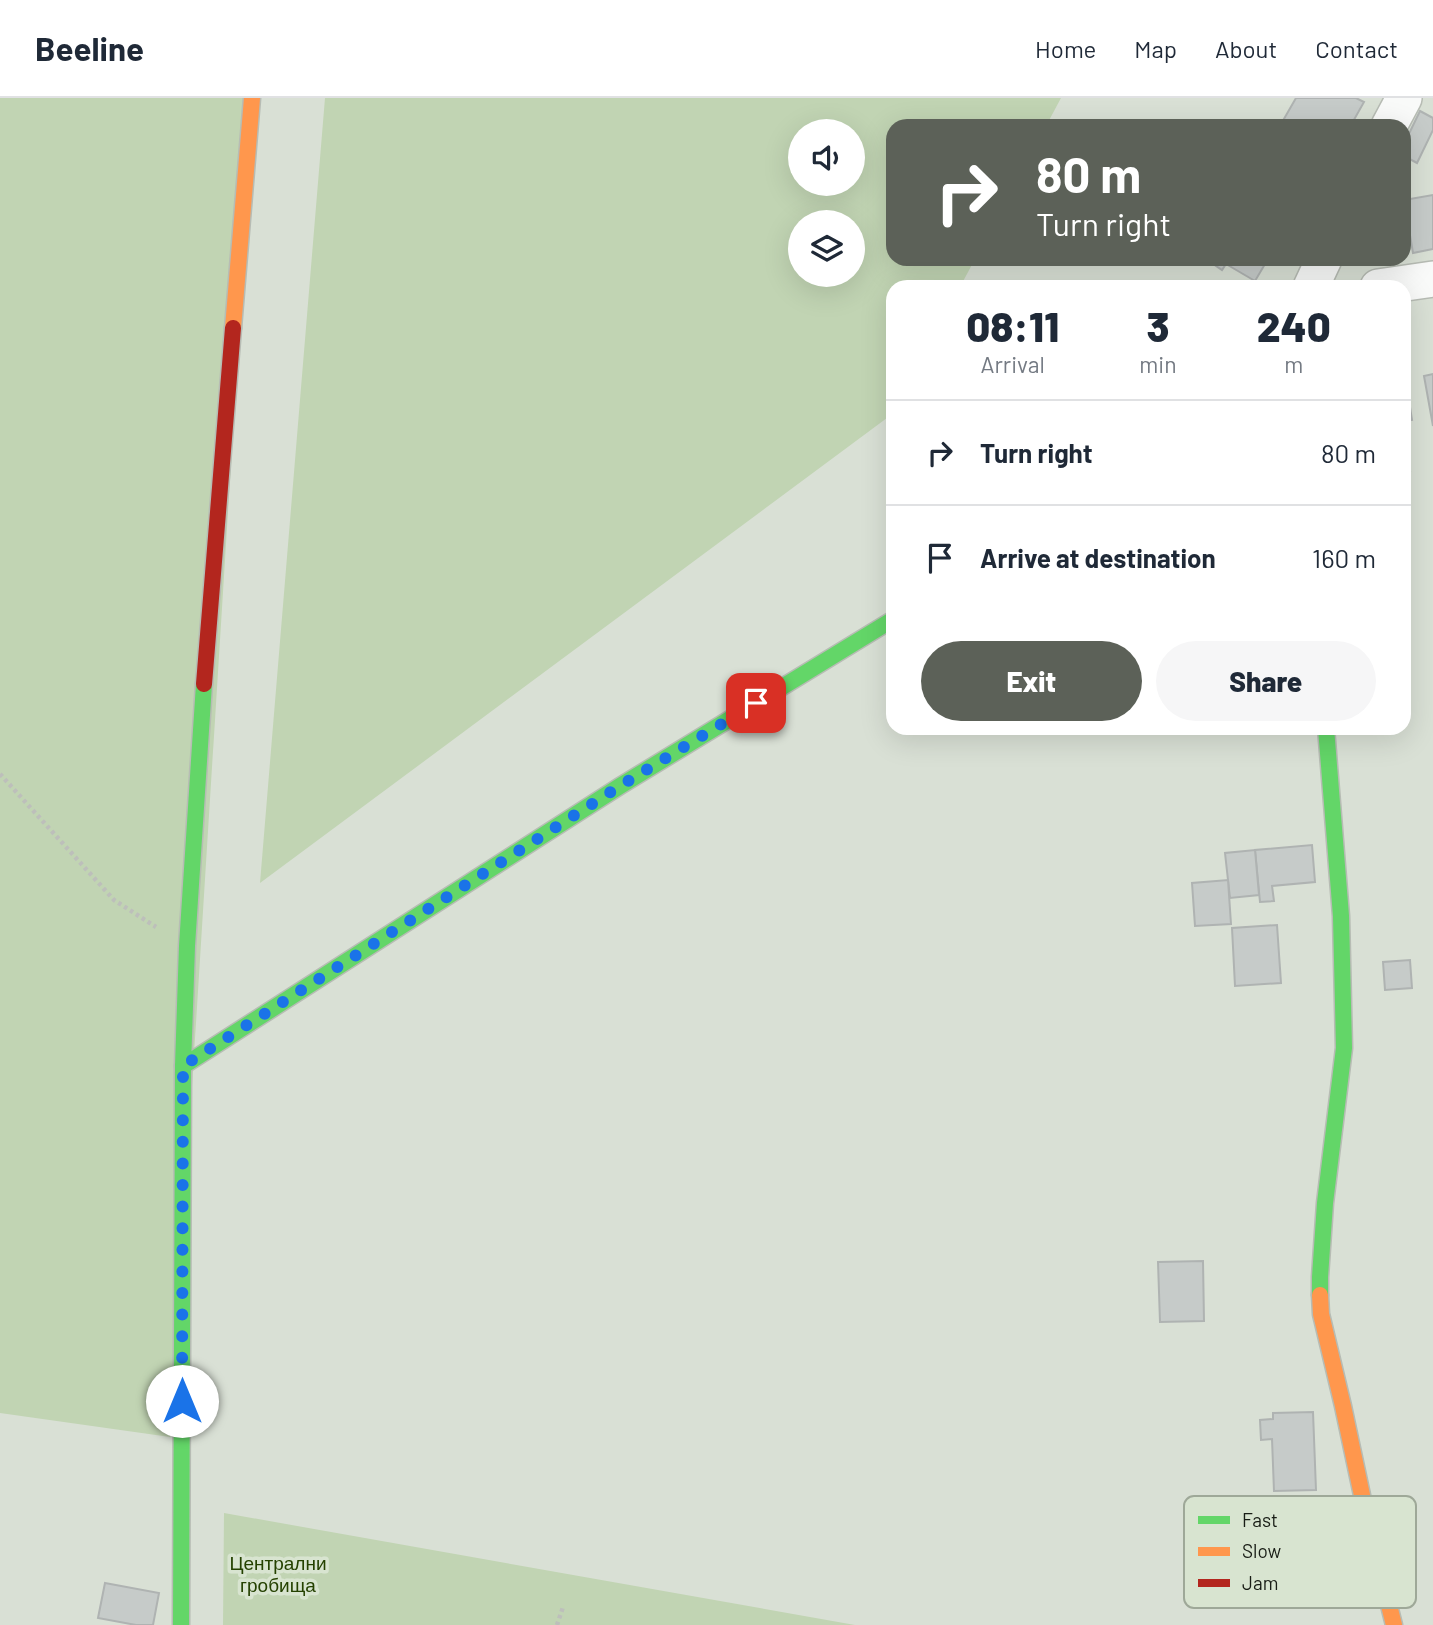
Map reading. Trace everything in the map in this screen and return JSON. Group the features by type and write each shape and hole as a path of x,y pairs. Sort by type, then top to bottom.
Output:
{"street":[{"path":"181,1625 183,1066 187,946 208,625 252,98"},
{"path":"1392,119 1404,98"},
{"path":"1411,282 1433,279"},
{"path":"183,1066 620,786 886,624"},
{"path":"1327,735 1340,916 1344,1048 1325,1203 1320,1277 1321,1314 1362,1496"},
{"path":"1390,1608 1394,1625"}],"path":[{"path":"0,774 114,900 187,946"},
{"path":"557,1625 563,1607"}],"green space":[{"path":"0,98 254,98 170,1437 0,1413"},
{"path":"325,98 1061,98 1050,119 886,119 886,266 971,266 964,280 886,280 886,419 260,883"},
{"name":"Централни гробища","path":"224,1513 855,1625 223,1625"}],"building":[{"path":"1296,98 1356,98 1364,102 1354,119 1284,119"},
{"path":"1420,111 1433,118 1433,130 1417,163 1411,160 1411,130"},
{"path":"1433,195 1433,249 1413,253 1411,199"},
{"path":"1229,266 1264,266 1253,280"},
{"path":"1433,374 1433,426 1424,376"},
{"path":"1312,845 1315,882 1272,886 1274,901 1260,902 1255,850"},
{"path":"1255,850 1259,895 1230,898 1225,853"},
{"path":"1228,880 1231,924 1195,926 1192,883"},
{"path":"1277,925 1281,983 1235,986 1232,928"},
{"path":"1410,960 1412,988 1385,990 1383,962"},
{"path":"1203,1261 1204,1321 1160,1322 1158,1262"},
{"path":"1313,1412 1316,1490 1274,1491 1272,1439 1261,1440 1260,1420 1273,1419 1273,1413"},
{"path":"105,1583 159,1593 153,1625 136,1625 98,1618"}],"traffic: fast":[{"path":"183,1066 620,786 886,624"},
{"path":"181,1625 183,1066 187,946 204,684"},
{"path":"1320,1295 1325,1203 1344,1048 1341,916 1327,735"}],"traffic: slow":[{"path":"233,328 252,98"},
{"path":"1320,1295 1321,1314 1362,1496"},
{"path":"1390,1608 1394,1625"}],"traffic: jam":[{"path":"204,684 233,328"}],"route":[{"path":"182,1401 183,1066 620,786 756,703"}]}
